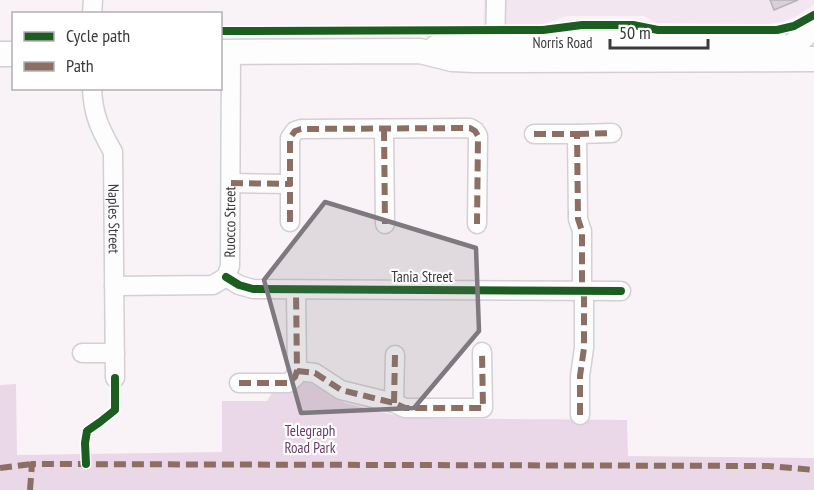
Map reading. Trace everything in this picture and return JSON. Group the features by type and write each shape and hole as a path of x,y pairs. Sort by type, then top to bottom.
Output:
{"main road":[{"path":"805,43 810,29 814,27"},
{"name":"Norris Road","path":"226,52 420,51 452,43 495,51 814,59"},
{"name":"Norris Road","path":"495,51 805,43"}],"street":[{"path":"495,51 496,0"},
{"name":"Ruocco Street","path":"114,286 213,285 226,277 231,266 231,183 226,52"},
{"name":"Naples Street","path":"92,90 99,127 112,152 115,378"},
{"path":"290,222 290,138 295,131 301,129 470,128 475,130 478,136 477,224"},
{"path":"384,129 385,224"},
{"path":"534,134 612,133"},
{"path":"578,134 578,219 582,231 584,348 580,376 580,415"},
{"path":"231,183 290,184"},
{"name":"Tania Street","path":"226,277 238,285 253,289 621,291"},
{"path":"239,383 288,383 295,377 297,371 296,290"},
{"path":"297,371 315,373 341,390 394,403 405,408 483,408 482,352"},
{"path":"82,353 115,353"},
{"path":"394,403 395,355"}],"highlighted area":[{"path":"325,202 476,248 479,331 414,408 301,413 264,280"}],"shaded area":[{"path":"484,0 814,0 814,3 797,16 768,24 658,23 643,16 567,16 537,26 483,27"}],"green space":[{"name":"Telegraph Road Park","path":"301,382 310,382 320,386 345,403 406,418 627,420 628,456 814,458 814,490 0,490 0,385 16,384 17,455 222,452 222,401 267,401 272,393 287,393"}],"building":[{"path":"770,0 798,0 774,10"}],"marked path":[{"path":"231,183 290,184 290,138 295,131 301,129 470,128 478,136 477,224"},
{"path":"384,129 385,224"},
{"path":"577,134 612,133"},
{"path":"534,134 577,134 578,219 582,231 582,292"},
{"path":"290,184 290,222"},
{"path":"239,383 288,383 295,377 297,371 296,290"},
{"path":"580,415 580,376 584,348 584,292"},
{"path":"297,371 315,373 341,390 394,403 405,408 483,408 482,352"},
{"path":"394,403 395,355"},
{"path":"0,468 32,464"},
{"path":"30,490 32,464 768,466 814,470"}],"cycle path":[{"path":"222,31 543,30 582,25 633,25 658,30 777,30 794,26 814,15"},
{"path":"226,277 239,285 253,289 621,291"},
{"path":"86,464 87,431 115,410 115,378"}]}
